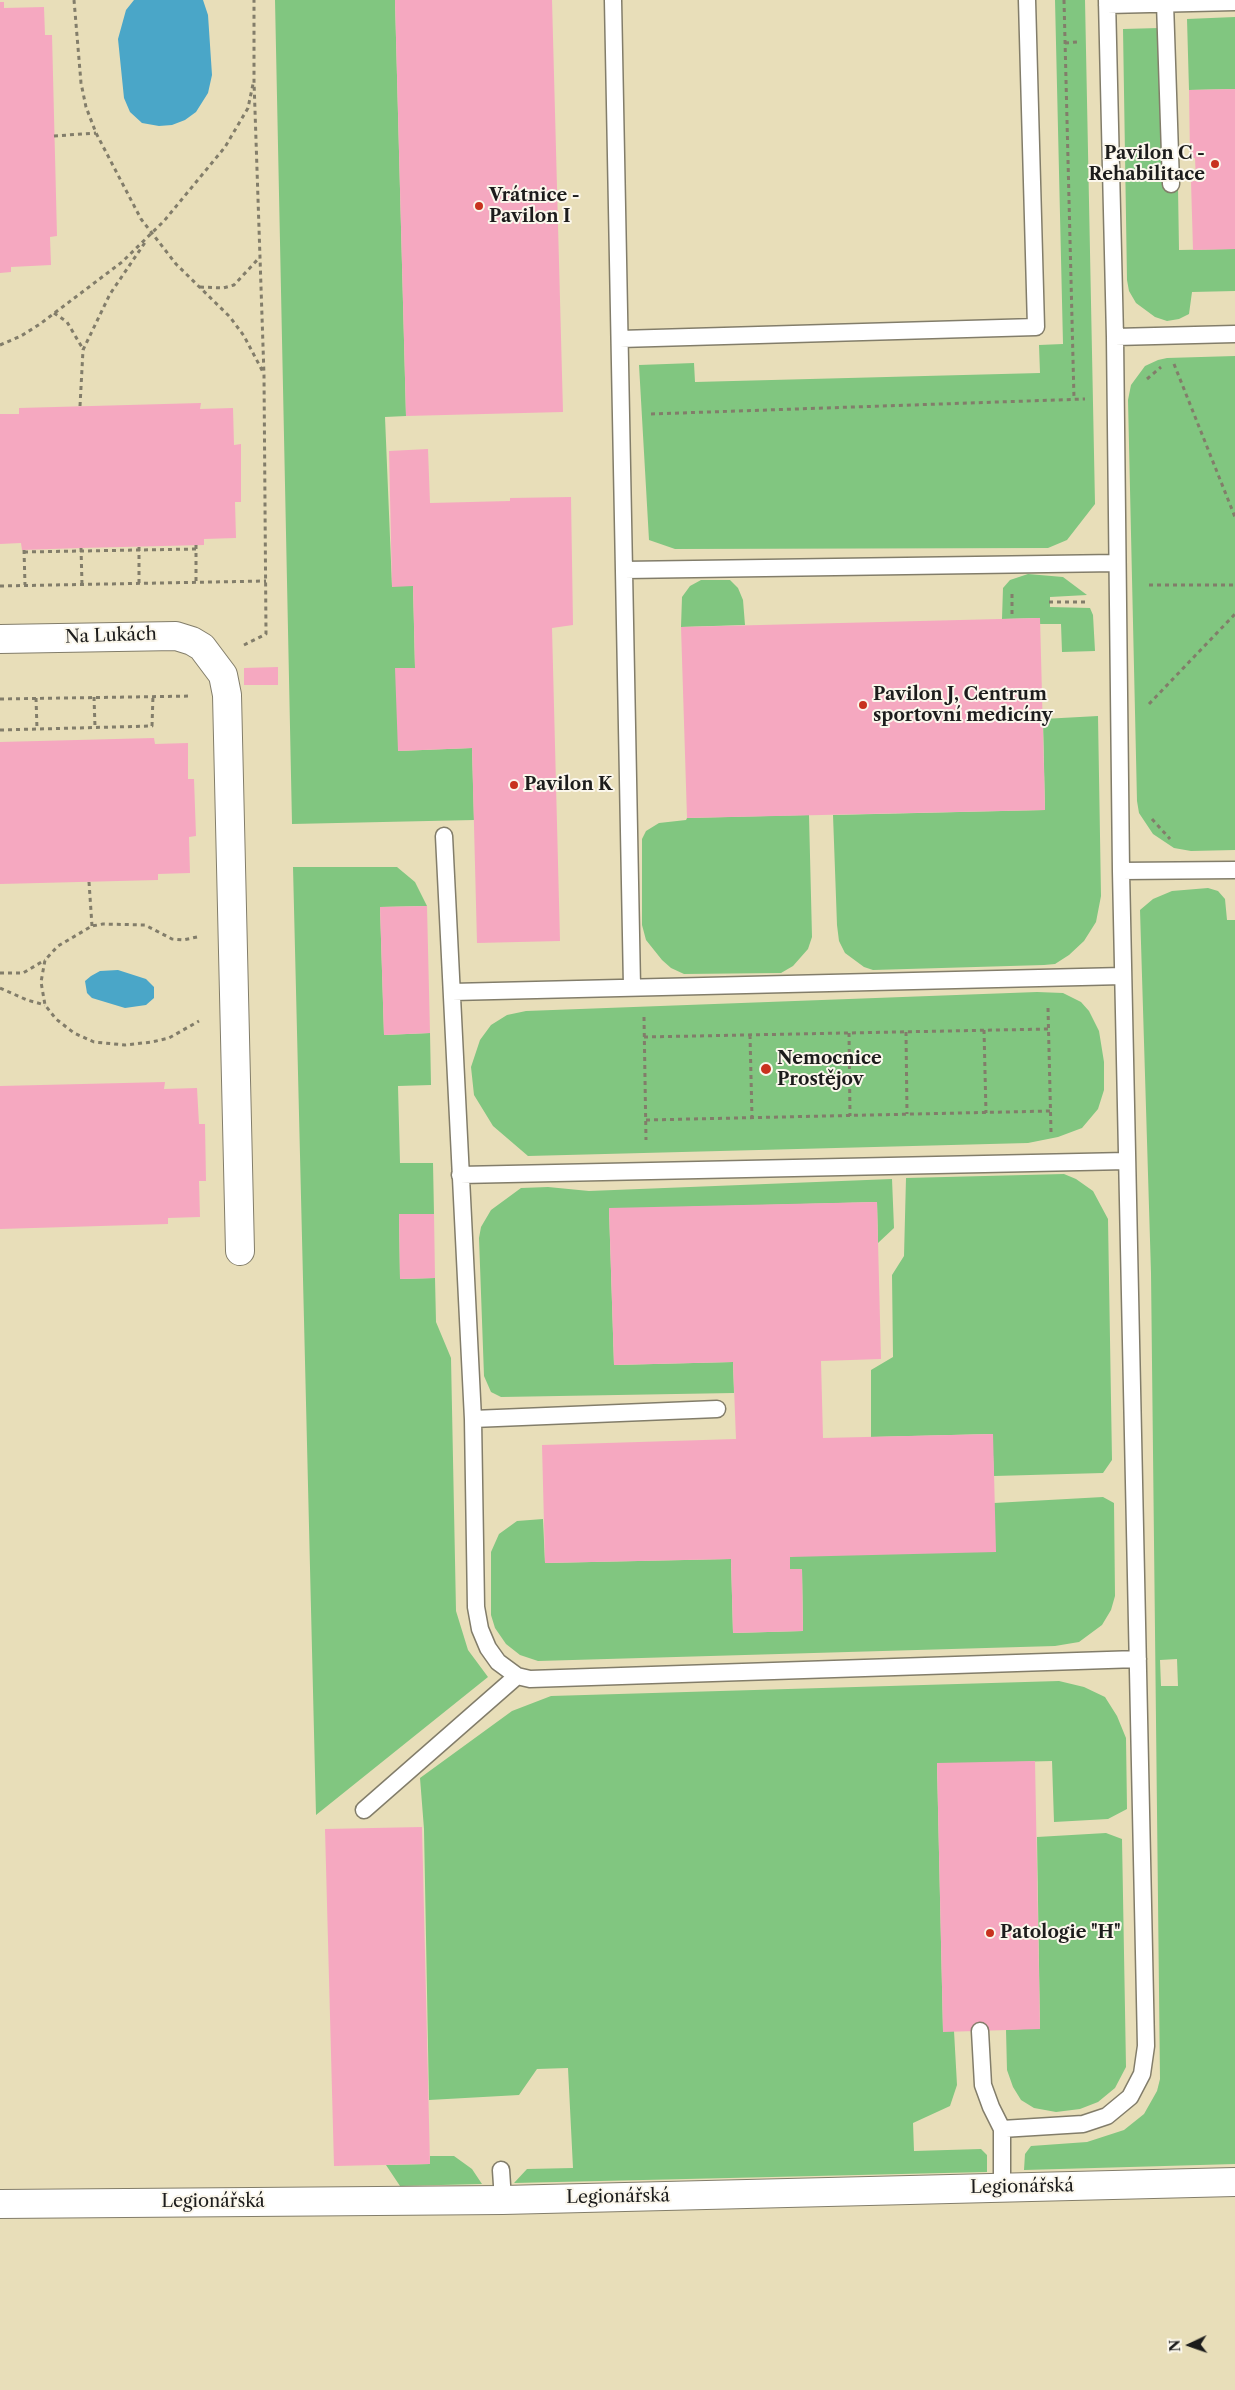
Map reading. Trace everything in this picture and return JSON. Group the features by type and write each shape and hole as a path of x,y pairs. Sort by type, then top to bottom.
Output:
{"street":[{"name":"Na Lukách","path":"0,640 168,635 192,640 202,647 214,660"},
{"path":"214,660 223,675 227,695 240,1251"},
{"name":"Legionářská","path":"0,2204 503,2200 1235,2182"}],"lane":[{"path":"613,0 624,570 638,986"},
{"path":"620,339 1036,327 1027,0"},
{"path":"1002,2129 1082,2124 1108,2116 1130,2096 1142,2074 1146,2046 1120,871 1116,398 1107,2 1165,4 1235,2"},
{"path":"1165,4 1171,184"},
{"path":"1115,337 1235,334"},
{"path":"624,570 1117,562"},
{"path":"444,836 473,1419 477,1615 480,1630 488,1648 507,1670 516,1676 530,1679 1138,1659"},
{"path":"1120,871 1235,870"},
{"path":"452,992 638,986 1123,976"},
{"path":"460,1175 1127,1161"},
{"path":"473,1419 717,1409"},
{"path":"364,1810 516,1676"},
{"path":"980,2031 983,2085 1002,2129 1002,2187"},
{"path":"501,2170 503,2200"}],"path":[{"path":"74,0 81,83 88,114 96,133 141,219 176,264 233,321 252,350 264,375"},
{"path":"214,660 266,634 264,375 254,81 254,0"},
{"path":"1064,0 1074,399"},
{"path":"80,406 83,350 110,294 152,234 225,147 248,108 254,81"},
{"path":"54,136 96,133"},
{"path":"0,344 21,336 54,313 122,262 152,234"},
{"path":"199,287 219,288 234,285 260,257"},
{"path":"54,313 67,322 83,350"},
{"path":"1175,336 1174,367 1235,517"},
{"path":"1144,385 1149,376 1161,367 1182,366"},
{"path":"621,415 1116,398"},
{"path":"25,585 24,551 196,547 196,582"},
{"path":"139,548 139,583"},
{"path":"81,550 82,584"},
{"path":"0,586 266,581"},
{"path":"1049,602 1118,593 1235,585"},
{"path":"1145,698 1146,708 1235,614"},
{"path":"0,699 227,695"},
{"path":"0,730 152,726 153,696"},
{"path":"94,697 95,727"},
{"path":"36,698 37,729"},
{"path":"1150,812 1152,821 1168,839 1176,841"},
{"path":"89,882 92,926"},
{"path":"0,974 23,973 45,960 58,946 92,926 103,924 145,925 172,939 183,940 199,937"},
{"path":"45,960 41,982 45,1005"},
{"path":"1047,978 1051,1163"},
{"path":"638,986 644,1038 647,1171"},
{"path":"0,988 27,1000 45,1005 65,1027 94,1042 125,1045 169,1038 203,1019"},
{"path":"644,1038 1048,1029"},
{"path":"984,1030 986,1113"},
{"path":"906,1032 907,1114"},
{"path":"849,1033 850,1116"},
{"path":"750,1035 752,1118"},
{"path":"646,1120 1050,1112"}],"green space":[{"path":"275,0 395,0 406,416 385,417 392,586 413,586 415,668 398,751 472,748 474,820 292,824"},
{"path":"1055,0 1085,0 1095,504 1067,540 1048,548 675,549 649,540 639,365 694,363 695,382 1040,373 1039,345 1063,344"},
{"path":"1235,17 1235,89 1189,90 1187,19"},
{"path":"1159,28 1164,187 1178,187 1179,250 1235,249 1235,291 1192,292 1189,314 1179,319 1167,321 1155,317 1136,303 1129,291 1127,280 1123,29"},
{"path":"1235,356 1235,850 1191,851 1174,848 1153,834 1139,813 1137,801 1128,400 1131,385 1145,366 1158,360 1167,358"},
{"path":"1028,574 1063,577 1087,595 1050,597 1050,607 1090,608 1093,615 1095,651 1062,652 1061,624 1040,624 1040,618 1002,619 1003,588 1010,580"},
{"path":"701,580 730,580 738,588 743,600 745,625 681,627 682,597 690,586"},
{"path":"1098,716 1101,896 1096,922 1084,941 1069,955 1055,964 1044,965 873,970 864,967 845,953 839,941 837,925 833,815 1045,810 1043,719"},
{"path":"809,815 812,937 808,949 793,966 781,973 684,974 671,968 662,960 646,940 642,925 642,839 646,831 659,823 686,820 687,818"},
{"path":"293,867 397,867 415,882 427,906 380,907 384,1035 430,1033 431,1085 398,1086 400,1163 433,1163 434,1214 399,1214 400,1279 435,1278 436,1322 451,1358 456,1611 468,1650 488,1677 316,1815"},
{"path":"1208,888 1218,891 1225,899 1227,920 1235,920 1235,2164 1024,2170 1025,2154 1031,2146 1087,2142 1124,2130 1144,2114 1157,2091 1160,2079 1151,1273 1140,910 1153,899 1172,891","holes":["1177,1659 1178,1686 1161,1686 1160,1660"]},
{"path":"1037,992 1063,993 1081,1002 1089,1011 1099,1031 1104,1062 1104,1090 1098,1109 1082,1128 1058,1137 1028,1143 528,1156 493,1126 474,1095 471,1067 480,1040 491,1025 507,1015 526,1011"},
{"path":"1064,1174 1076,1179 1093,1191 1108,1219 1112,1460 1103,1473 994,1476 992,1434 871,1437 871,1370 893,1357 892,1275 904,1256 906,1178"},
{"path":"892,1179 894,1228 878,1243 877,1202 609,1209 614,1365 733,1362 734,1393 501,1397 491,1392 484,1376 479,1238 481,1227 491,1210 521,1188 548,1187 589,1191"},
{"path":"1103,1497 1114,1503 1115,1596 1111,1610 1102,1625 1079,1642 1055,1646 538,1661 520,1655 506,1644 495,1628 491,1615 491,1552 499,1534 517,1521 543,1519 545,1563 731,1559 733,1633 803,1631 802,1569 790,1569 790,1557 994,1503"},
{"path":"1059,1681 1084,1687 1105,1697 1117,1716 1126,1738 1127,1809 1108,1819 1054,1822 1052,1761 937,1764 943,2031 954,2031 957,2085 950,2106 913,2123 914,2151 981,2149 987,2155 987,2172 514,2183 527,2169 573,2168 568,2068 537,2069 519,2095 429,2100 424,1829 420,1778 512,1711 551,1696"},
{"path":"1106,1833 1122,1839 1126,2067 1115,2088 1098,2102 1080,2109 1056,2112 1034,2108 1021,2100 1013,2087 1007,2070 1006,2030 1040,2028 1037,1837"},
{"path":"430,2156 454,2156 472,2169 482,2184 400,2186 386,2165 430,2164"}],"water":[{"path":"134,0 203,0 208,15 212,75 208,93 196,112 185,120 172,125 159,126 142,123 130,112 124,98 118,39 126,10"},
{"path":"118,970 146,979 154,987 154,998 146,1005 125,1008 92,998 87,993 85,981 91,976 100,971"}],"building":[{"name":"Vrátnice - Pavilon I","path":"395,0 552,0 563,412 406,416"},
{"path":"0,2 4,2 4,8 44,7 45,35 52,35 57,236 50,237 51,265 11,267 11,272 0,273"},
{"name":"Pavilon C - Rehabilitace","path":"1235,89 1235,249 1193,250 1191,181 1196,181 1195,158 1190,159 1189,90"},
{"path":"201,403 200,409 233,408 234,445 241,444 241,502 235,502 236,538 204,539 204,545 22,550 21,543 0,544 0,414 19,414 19,408"},
{"name":"Pavilon K","path":"428,449 430,503 510,501 510,498 571,497 573,625 552,628 560,941 477,943 472,748 398,751 395,668 415,668 413,586 392,587 389,451"},
{"name":"Pavilon J, Centrum sportovní medicíny","path":"1040,618 1045,810 687,818 681,627"},
{"path":"278,667 278,685 244,685 244,668"},
{"path":"154,738 155,744 188,743 188,779 194,779 196,836 189,837 190,873 158,874 158,880 0,884 0,742"},
{"path":"427,906 430,1033 384,1035 380,907"},
{"path":"165,1082 164,1089 197,1088 199,1124 205,1124 206,1181 199,1181 200,1217 168,1218 168,1224 0,1229 0,1086"},
{"path":"877,1202 881,1359 821,1361 823,1438 993,1434 996,1552 790,1557 790,1569 802,1569 803,1631 733,1633 731,1559 545,1563 542,1445 736,1439 733,1362 614,1365 609,1208"},
{"path":"399,1214 434,1214 435,1278 400,1279"},
{"name":"Patologie \"H\"","path":"1035,1761 1040,2029 943,2032 937,1763"},
{"path":"422,1827 430,2164 334,2166 325,1829"}],"place":[{"name":"Pavilon C - Rehabilitace","path":"1215,164"},
{"name":"Vrátnice - Pavilon I","path":"479,206"},
{"name":"Pavilon J, Centrum sportovní medicíny","path":"863,705"},
{"name":"Pavilon K","path":"514,785"},
{"name":"Nemocnice Prostějov","path":"766,1069"},
{"name":"Patologie \"H\"","path":"990,1933"}]}
